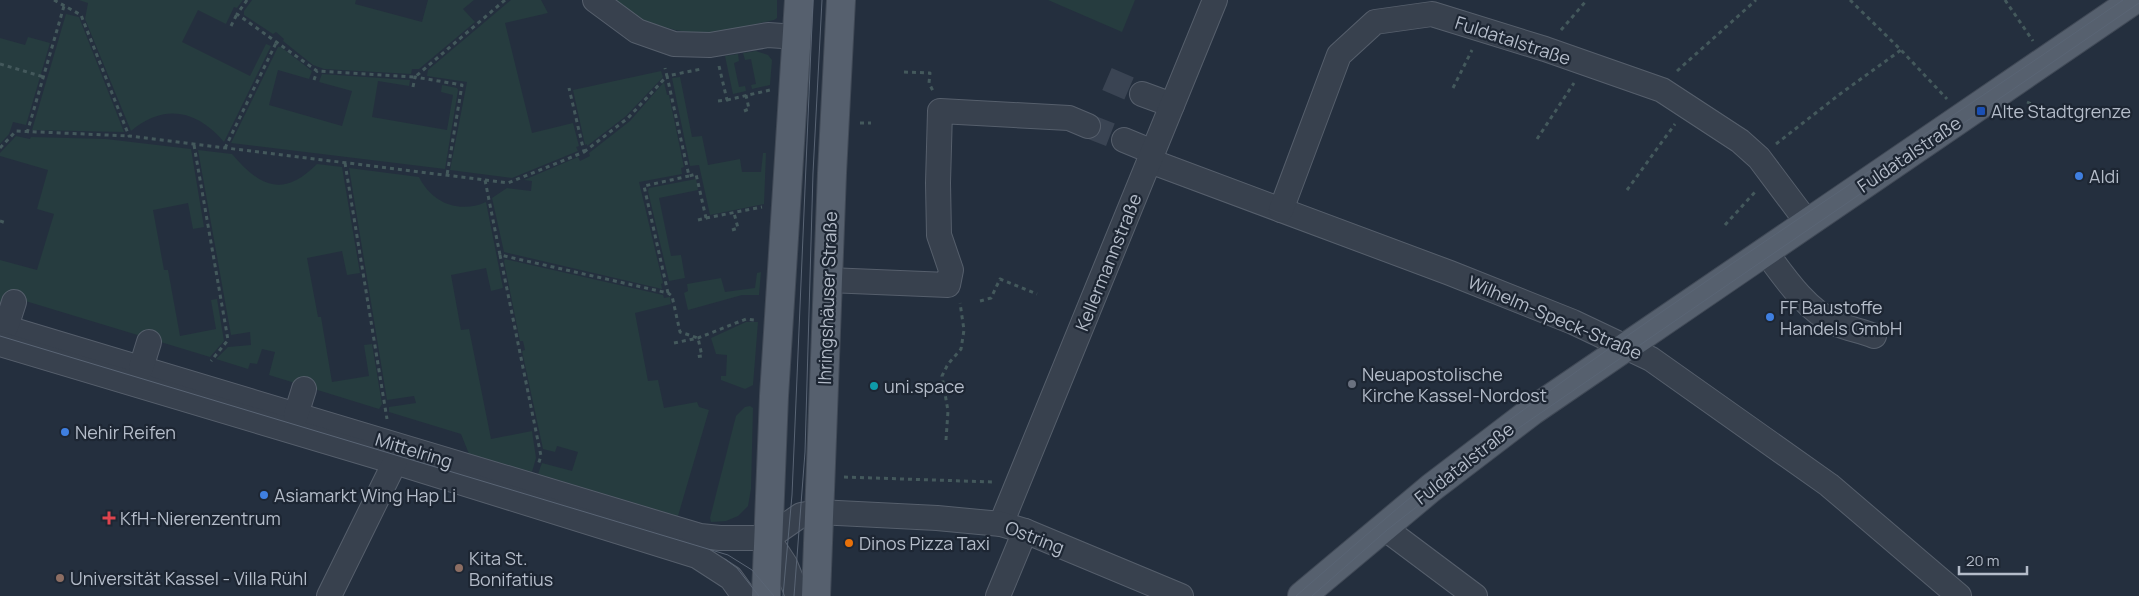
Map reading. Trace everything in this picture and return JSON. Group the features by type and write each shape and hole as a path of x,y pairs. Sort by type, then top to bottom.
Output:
{"main road":[{"path":"766,596 789,141 799,0"},
{"name":"Ihringshäuser Straße","path":"816,596 829,512 828,280 841,0"},
{"name":"Fuldatalstraße","path":"1302,596 1466,460 1532,411 2134,0"}],"street":[{"path":"595,0 637,31 674,44 710,45 768,35 797,37"},
{"name":"Kellermannstraße","path":"1001,524 1215,0"},
{"name":"Fuldatalstraße","path":"1281,210 1340,56 1375,22 1432,14 1545,49 1662,90 1740,141 1766,166 1808,222"},
{"path":"1142,94 1172,105"},
{"path":"828,280 948,285 951,270 940,235 938,183 940,111 1069,118 1088,126"},
{"name":"Wilhelm-Speck-Straße","path":"1124,140 1151,156 1281,210 1573,322 1652,359 1829,485 1959,596"},
{"path":"1765,251 1797,291 1819,314 1837,324 1874,336"},
{"path":"2,333 14,302"},
{"name":"Mittelring","path":"2,333 140,368 296,415 393,453 700,536 768,538"},
{"name":"Mittelring","path":"2,333 393,453 697,556 731,578 744,596"},
{"path":"140,368 149,342"},
{"path":"296,415 304,389"},
{"path":"329,596 383,489 393,453"},
{"name":"Ostring","path":"768,538 800,515 829,512 1001,524 1181,596"},
{"path":"1383,527 1475,596"},
{"path":"998,596 1025,532"},
{"path":"768,538 789,572 798,596"},
{"path":"788,596 789,572"}],"path":[{"path":"54,0 81,15 129,136"},
{"path":"231,26 247,0"},
{"path":"414,87 415,77 505,0"},
{"path":"1545,49 1587,0"},
{"path":"1662,90 1673,75 1756,0"},
{"path":"1850,0 1948,100"},
{"path":"2006,0 2037,46"},
{"path":"27,133 64,6"},
{"path":"237,14 317,70 415,77 462,85 447,175"},
{"path":"1453,88 1482,30"},
{"path":"225,148 277,42"},
{"path":"1725,225 1766,166 1840,94 1901,50"},
{"path":"0,64 44,77"},
{"path":"1537,139 1587,64"},
{"path":"711,67 720,66 727,100"},
{"path":"665,68 689,176"},
{"path":"0,148 16,131 27,133 129,136 508,183 584,152 628,118 667,76 702,69"},
{"path":"314,80 317,70"},
{"path":"904,72 930,73 929,83"},
{"path":"568,88 584,152"},
{"path":"718,101 765,91"},
{"path":"744,111 749,110 746,95"},
{"path":"2024,101 2042,110 2054,108 2102,113"},
{"path":"1627,190 1688,106"},
{"path":"194,145 228,340 211,361"},
{"path":"345,164 393,453"},
{"path":"668,293 644,186 696,174 706,218"},
{"path":"485,180 541,456 536,470"},
{"path":"698,220 768,207"},
{"path":"732,230 738,228 734,213"},
{"path":"0,221 6,223"},
{"path":"500,254 668,293 672,296 680,332 698,338"},
{"path":"980,301 991,298 1000,280 1037,294"},
{"path":"946,440 948,411 942,376 948,364 961,349 964,330 959,300"},
{"path":"674,343 698,338 746,319 753,320"},
{"path":"695,357 702,356 698,338"},
{"path":"829,512 841,477 991,481 1015,488"}],"green space":[{"path":"79,0 243,0 237,8 234,7 226,24 198,10 182,42 250,76 266,44 271,46 224,142 203,123 180,114 156,116 143,122 131,131 85,19 88,3"},
{"path":"252,0 356,0 355,4 422,22 428,0 474,0 463,9 475,22 419,69 412,69 411,74 324,69 313,65 283,41 284,39 276,32 273,34 244,15 244,11"},
{"path":"511,0 541,0 548,13 505,23 532,133 573,123 579,146 576,147 578,151 512,178 450,170 467,82 427,76 428,70"},
{"path":"614,0 777,0 777,18 706,35 675,30 640,20"},
{"path":"1048,0 1135,0 1122,32"},
{"path":"66,14 79,17 124,132 32,130"},
{"path":"28,37 50,43 26,125 13,122 9,134 0,144 0,38 25,45"},
{"path":"278,47 281,47 312,71 309,79 278,70 269,105 342,126 352,91 319,82 322,74 410,80 409,86 378,81 372,117 447,130 453,95 441,92 442,85 457,88 445,169 231,143"},
{"path":"756,51 768,55 772,60 770,85 752,89 751,85 756,84 751,59 745,60 743,53"},
{"path":"738,54 739,61 734,63 739,87 745,86 746,91 733,94 725,56"},
{"path":"661,71 663,77 626,116 587,146 587,144 585,145 573,90"},
{"path":"680,77 692,137 702,136 708,165 740,159 742,172 761,172 763,153 766,153 764,204 710,215 699,165 690,166 672,78"},
{"path":"664,82 667,95 669,95 684,167 681,168 682,174 639,182 663,283 661,284 662,289 504,252 492,198 507,188 531,191 532,181 524,180 578,157 580,161 590,156 589,153 630,121"},
{"path":"16,136 30,139 31,137 106,139 191,149 204,227 193,229 188,203 153,210 164,270 168,270 180,336 216,329 211,300 217,299 224,341 210,357 9,296 0,303 0,260 37,270 54,214 37,209 48,170 0,156 0,153"},
{"path":"198,150 232,154 252,174 262,181 272,184 283,184 293,181 305,175 317,164 342,167 360,273 347,275 342,251 307,258 318,317 321,317 332,382 369,376 364,345 372,344 382,404 379,409 269,375 275,352 262,349 257,364 250,363 248,369 216,359 228,347 251,345 250,332 231,335"},
{"path":"349,168 419,177 431,194 447,204 466,207 486,202 503,288 491,291 486,268 451,275 461,330 469,329 491,439 532,431 536,458 532,472 469,454 461,434 389,412 389,407 416,403 414,396 387,400"},
{"path":"696,179 698,190 659,198 671,256 681,255 685,278 669,281 648,191 649,188"},
{"path":"505,259 663,295 664,298 670,297 671,304 635,313 648,381 658,380 664,408 697,402 699,407 709,410 678,516 538,474 542,463 572,471 578,452 557,446 555,452 543,449 522,351 525,350 523,341 520,341"},
{"path":"761,272 759,295 742,295 688,310 684,293 688,291 687,284 721,278 725,292 755,288 757,273"},
{"path":"746,322 758,322 753,385 745,389 721,380 721,376 726,376 727,355 716,354 711,338"},
{"path":"750,406 753,408 751,489 748,506 738,516 726,521 711,522 710,518 736,416 745,407"}],"tunnel":[{"path":"1107,79 1142,94"},
{"path":"1088,126 1124,140"}],"tram line":[{"path":"783,596 792,495 813,0"},
{"path":"794,596 805,452 813,173 822,0"},
{"path":"1296,596 1397,509 1501,426 1732,263 2123,0"},
{"path":"1312,596 1387,530 1507,436 2139,3"},
{"path":"0,336 728,555 752,570 774,596"},
{"path":"725,559 737,568 759,596"}],"place":[{"name":"Alte Stadtgrenze","path":"1981,111"},
{"name":"Aldi","path":"2079,176"},
{"name":"FF Baustoffe Handels GmbH","path":"1770,317"},
{"name":"Neuapostolische Kirche Kassel-Nordost","path":"1352,384"},
{"name":"uni.space","path":"874,386"},
{"name":"Nehir Reifen","path":"65,432"},
{"name":"Asiamarkt Wing Hap Li","path":"264,495"},
{"name":"KfH-Nierenzentrum","path":"109,518"},
{"name":"Dinos Pizza Taxi","path":"849,543"},
{"name":"Kita St. Bonifatius","path":"459,568"},
{"name":"Universität Kassel - Villa Rühl","path":"60,578"}]}
